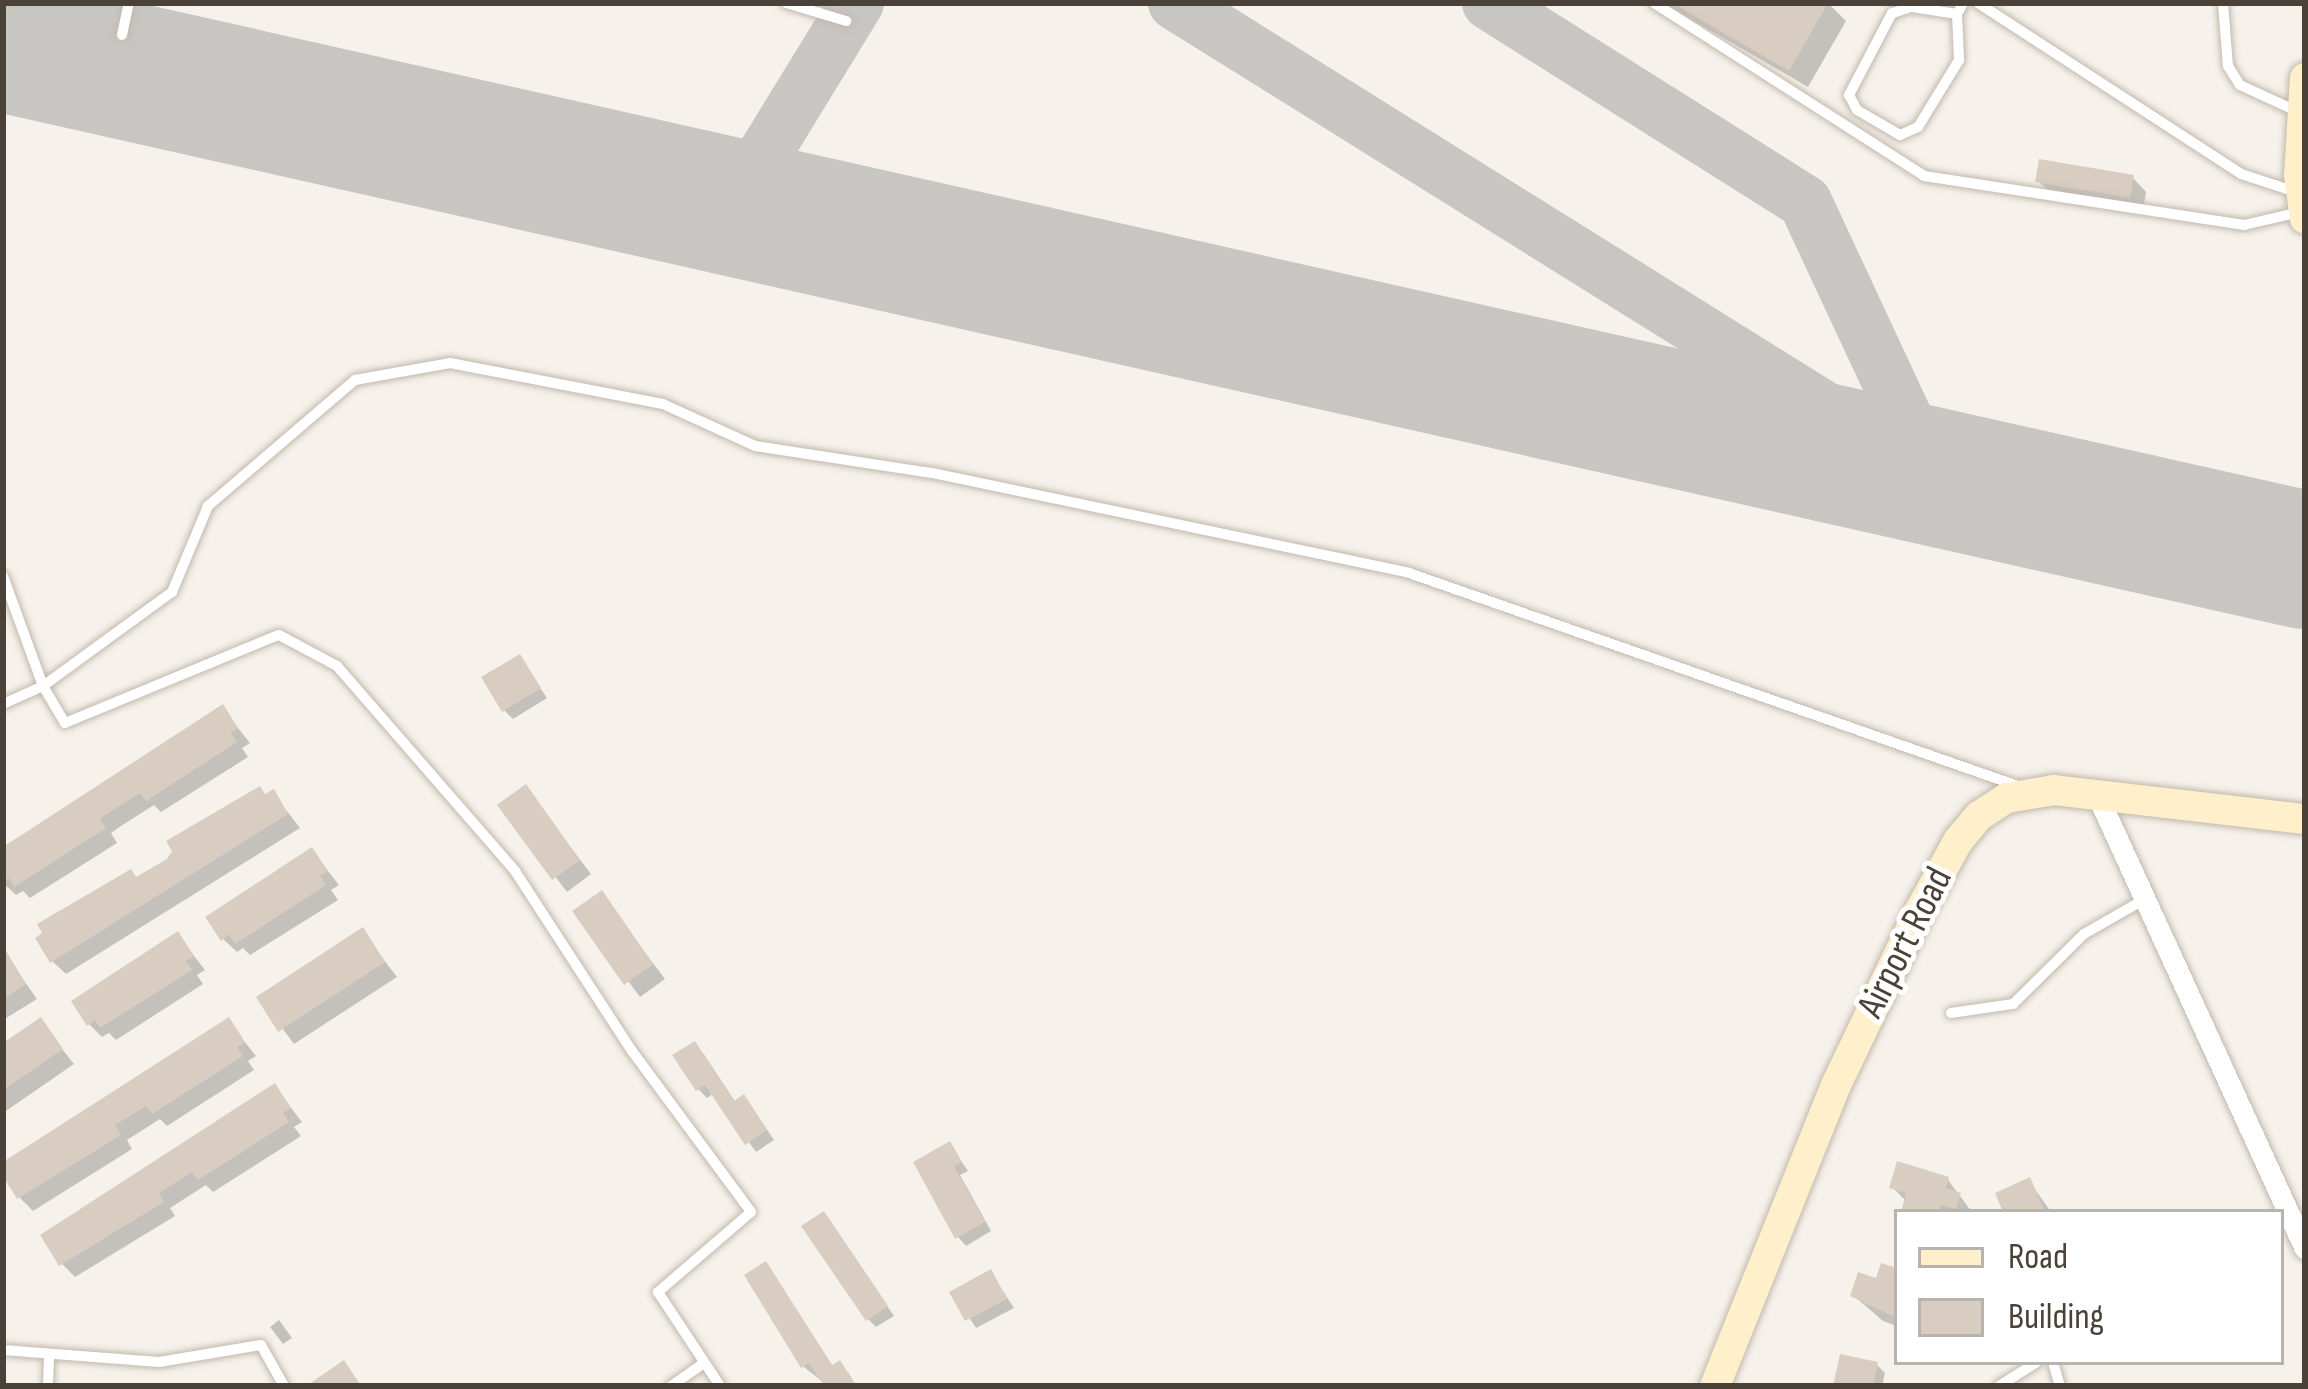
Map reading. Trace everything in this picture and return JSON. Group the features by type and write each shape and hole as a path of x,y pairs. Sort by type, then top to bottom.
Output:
{"main road":[{"path":"2301,208 2305,78"},
{"path":"2032,790 2305,819"},
{"name":"Airport Road","path":"1715,1386 1837,1084 1918,912 1958,841 1979,816 2032,790"}],"street":[{"path":"2099,799 2305,1248"}],"lane":[{"path":"122,35 129,3"},
{"path":"786,3 846,22"},
{"path":"1654,3 1924,176 2244,225 2301,208"},
{"path":"1978,3 2301,208"},
{"path":"2223,3 2228,66 2240,85 2303,114"},
{"path":"1911,7 1960,8 1959,60 1918,128 1900,135 1857,110 1849,95 1892,13 1911,7"},
{"path":"3,704 43,686 172,592 208,506 355,380 450,363 663,404 754,446 932,472 1409,573 2032,790"},
{"path":"3,577 43,686 64,723 279,634 337,666 515,871 632,1052 751,1212 658,1292 720,1386"},
{"path":"1951,1013 2013,1004 2084,934 2145,899"},
{"path":"3,1350 159,1362 261,1345 284,1386"},
{"path":"48,1386 49,1355"},
{"path":"671,1386 704,1363"},
{"path":"1999,1386 2032,1365"}],"building":[{"path":"1672,3 1828,3 1789,71"},
{"path":"2039,159 2134,175 2130,198 2035,182"},
{"path":"520,654 541,688 502,712 481,677"},
{"path":"223,704 238,728 231,733 237,742 146,801 140,793 107,814 100,819 106,828 14,887 9,878 3,882 3,847"},
{"path":"526,784 580,860 552,880 497,805"},
{"path":"260,786 265,794 274,789 288,814 50,963 35,938 42,933 37,924 131,869 136,877 167,859 172,851 166,841"},
{"path":"312,847 328,871 320,876 326,885 235,944 229,935 221,941 205,917"},
{"path":"602,890 653,964 624,985 572,911"},
{"path":"363,927 385,962 278,1032 256,997"},
{"path":"178,931 194,956 186,961 192,970 100,1028 95,1020 87,1026 71,1001"},
{"path":"3,946 26,984 3,999"},
{"path":"41,1017 63,1049 3,1090 3,1043"},
{"path":"229,1017 245,1042 237,1047 243,1056 152,1114 146,1106 115,1125 121,1135 17,1199 3,1176 3,1162"},
{"path":"695,1041 734,1101 744,1094 767,1130 745,1145 705,1085 696,1091 672,1055"},
{"path":"275,1083 291,1108 283,1113 289,1122 198,1180 192,1172 159,1193 164,1202 59,1266 40,1235"},
{"path":"950,1141 962,1162 954,1166 985,1222 955,1239 913,1162"},
{"path":"1897,1161 1949,1177 1946,1188 1961,1193 1956,1209 1941,1205 1940,1209 1902,1209 1906,1193 1889,1188"},
{"path":"2030,1177 2044,1209 2002,1209 1995,1193"},
{"path":"824,1211 888,1306 866,1321 801,1226"},
{"path":"766,1261 832,1365 840,1360 856,1386 824,1386 809,1363 801,1368 744,1275"},
{"path":"1881,1263 1894,1267 1894,1317 1850,1296 1858,1272 1876,1278"},
{"path":"991,1269 1007,1299 965,1321 949,1292"},
{"path":"1840,1354 1878,1362 1873,1386 1833,1386"},
{"path":"344,1360 361,1386 306,1386"}],"taxiway":[{"path":"732,207 857,3"},
{"path":"1175,3 1933,476"},
{"path":"1489,3 1805,202 1933,476"}],"runway":[{"path":"3,43 2305,560"}]}
